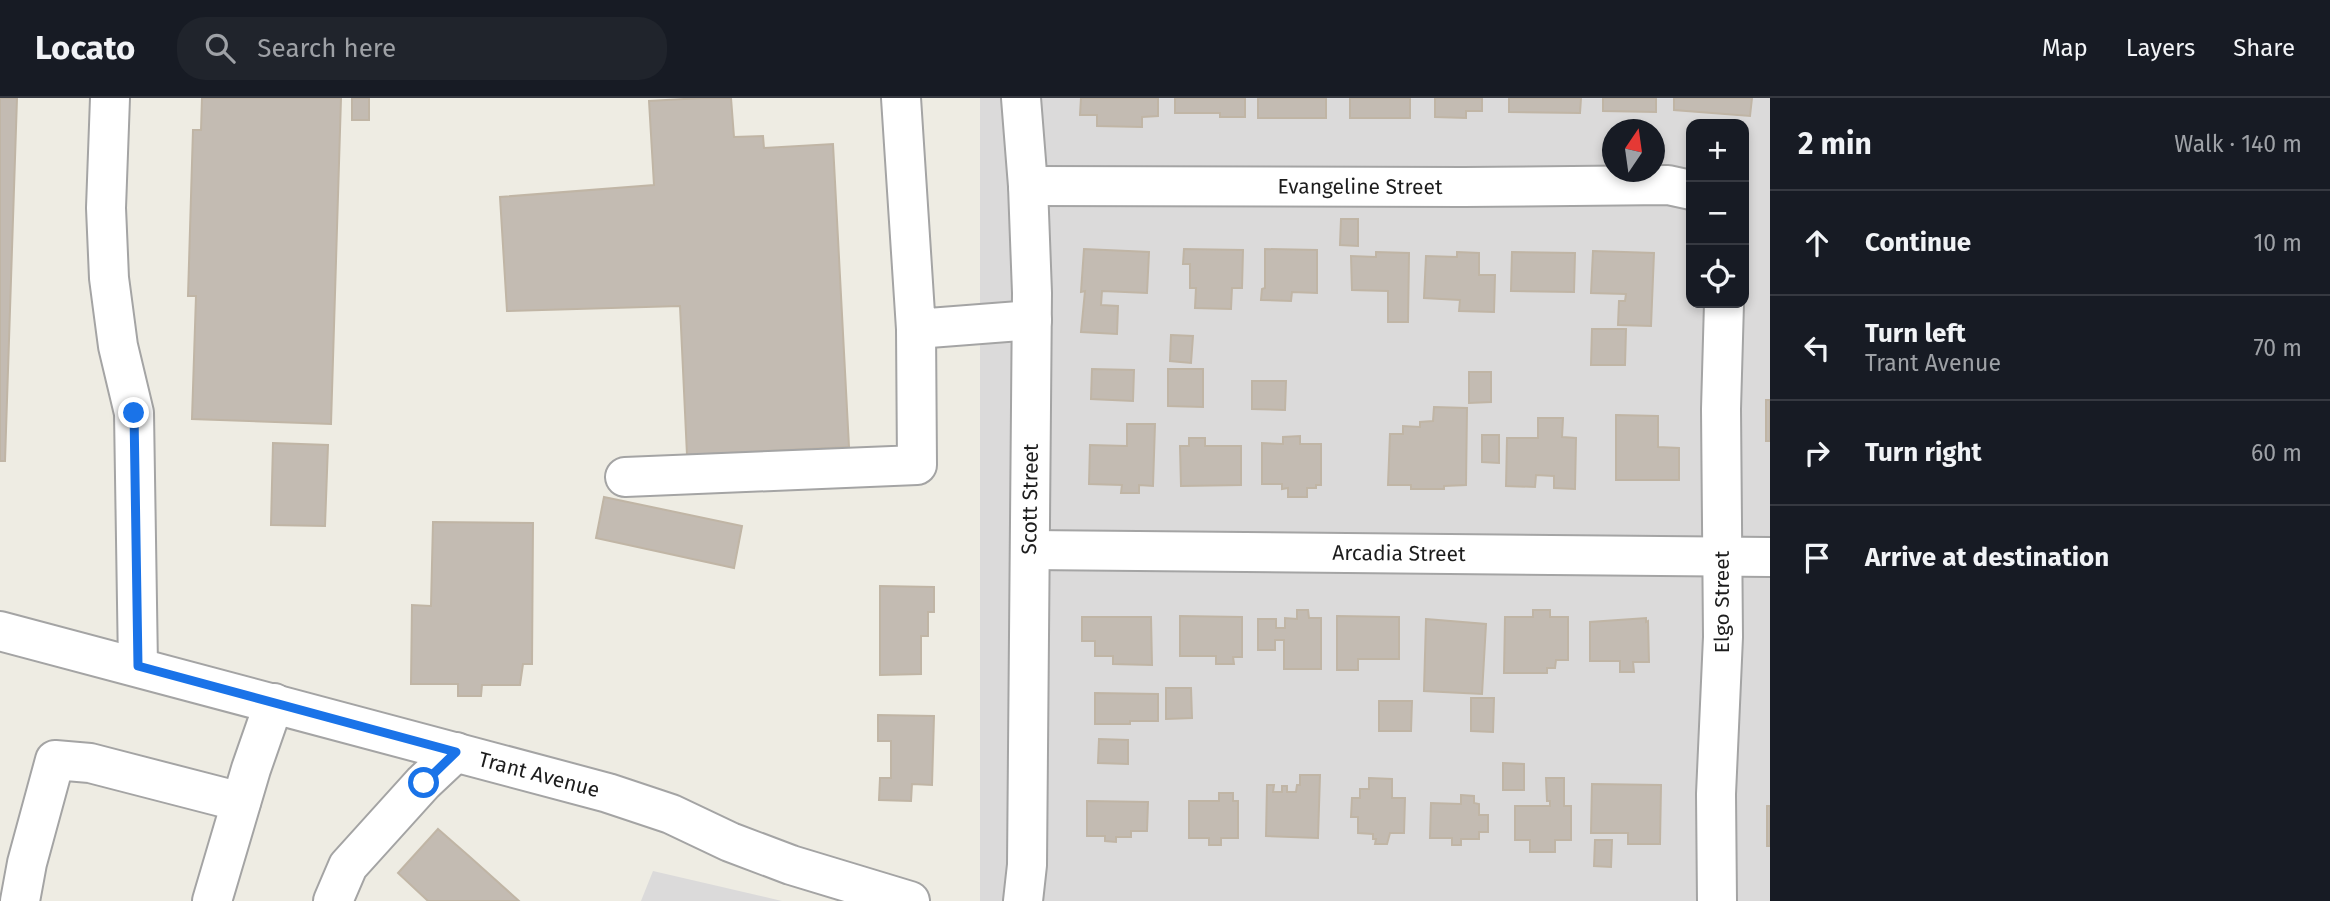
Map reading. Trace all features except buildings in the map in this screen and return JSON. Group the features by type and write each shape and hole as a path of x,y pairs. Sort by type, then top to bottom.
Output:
{"street":[{"path":"110,98 106,208 109,278 118,346 134,413 138,666"},
{"path":"625,477 916,465 916,329 901,98"},
{"name":"Scott Street","path":"1021,98 1028,186 1032,320 1027,865 1023,901"},
{"name":"Evangeline Street","path":"1028,186 1668,185 1686,189"},
{"name":"Elgo Street","path":"1717,901 1716,794 1723,637 1721,409 1724,308"},
{"path":"916,329 1032,320"},
{"name":"Arcadia Street","path":"1030,550 1770,557"},
{"name":"Trant Avenue","path":"0,631 608,793 671,814 730,842 791,865 910,901"},
{"path":"212,901 274,703"},
{"path":"333,901 348,866 456,752"},
{"path":"20,901 27,863 55,760 90,763 241,802"}],"shaded area":[{"path":"980,98 1770,98 1770,901 980,901"},
{"path":"653,871 782,901 641,901"}],"route":[{"path":"134,413 138,666 456,752 424,783"}]}
